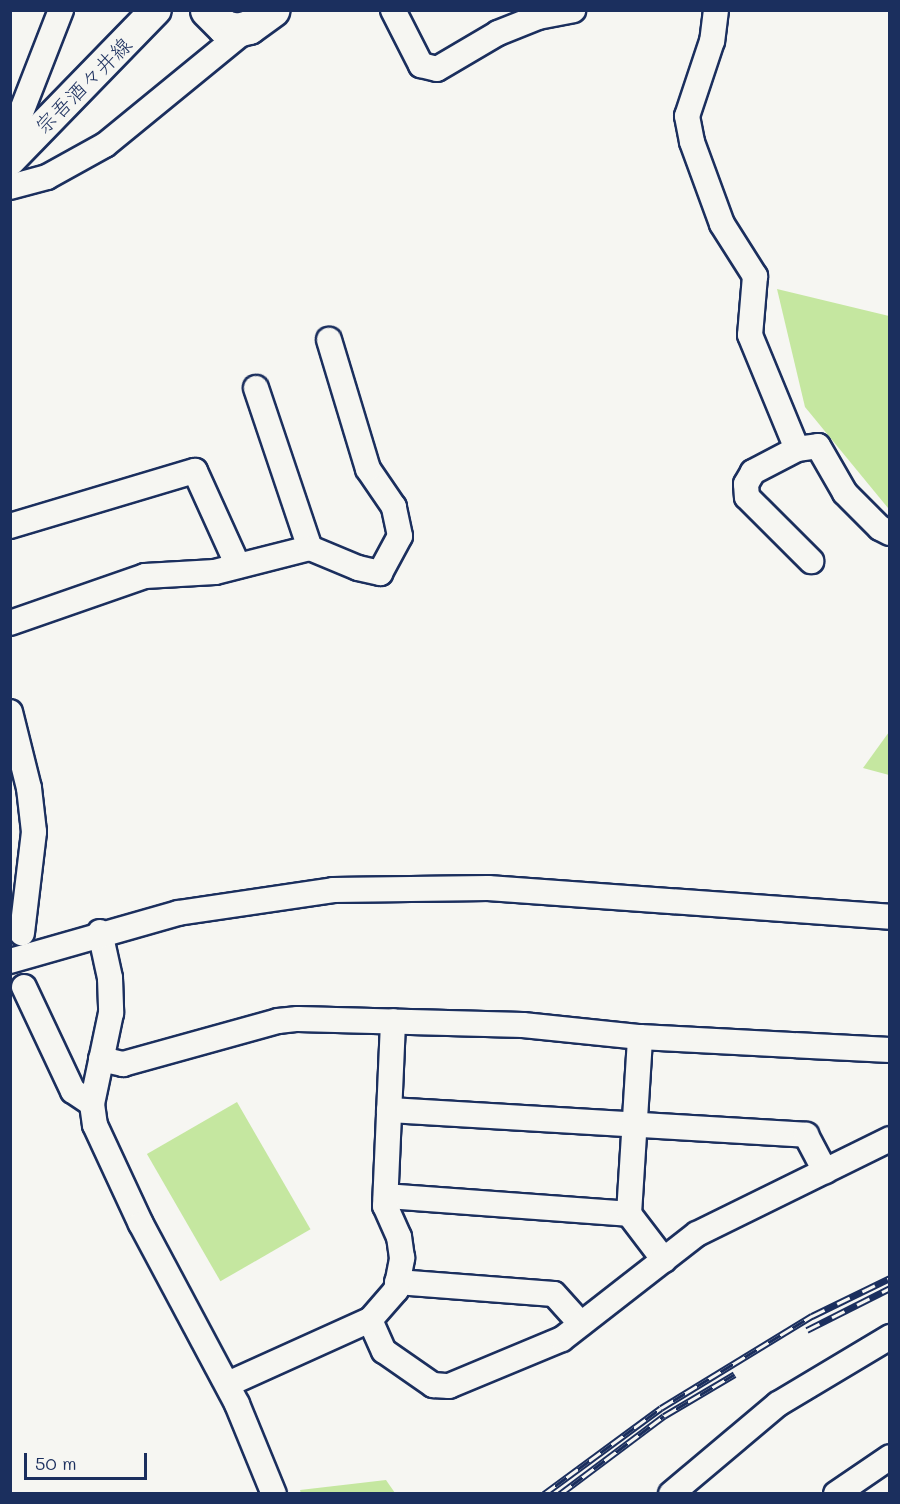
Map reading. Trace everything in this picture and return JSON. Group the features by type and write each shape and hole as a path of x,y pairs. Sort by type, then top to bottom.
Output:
{"highway":[{"path":"207,10 224,27 237,30 260,19"}],"main road":[{"name":"宗吾酒々井線","path":"16,138 156,10"}],"street":[{"path":"16,138 62,10"},
{"path":"393,10 421,65 437,69 498,33 538,17 573,10"},
{"path":"716,10 712,41 687,116 692,142 722,224 755,276 750,335 797,449"},
{"path":"10,188 47,177 105,145 260,19"},
{"path":"10,623 145,576 215,572 310,548 380,573 400,536 394,507 368,469 329,340"},
{"path":"256,388 310,548"},
{"path":"811,561 747,497 746,484 753,472 797,449 818,446 846,493 880,528 890,533"},
{"path":"10,526 195,471 238,566"},
{"path":"10,712 20,788 34,832 22,933"},
{"path":"10,961 100,932 257,899 415,887 488,888 890,917"},
{"path":"100,932 110,978 111,1013 92,1104 103,1148 228,1384 274,1494"},
{"path":"24,987 73,1091 92,1104"},
{"path":"100,1059 123,1064 278,1021 523,1024 640,1036 890,1050"},
{"path":"228,1384 370,1320 396,1290 400,1247 385,1206 393,1021"},
{"path":"640,1036 629,1214 664,1260"},
{"path":"389,1110 807,1135 825,1171"},
{"path":"370,1320 384,1351 433,1385 449,1386 562,1339 697,1234 890,1139"},
{"path":"386,1196 629,1214"},
{"path":"397,1282 554,1294 581,1324"},
{"path":"671,1494 778,1404 890,1337"},
{"path":"836,1494 890,1457"}],"green space":[{"path":"777,289 889,316 888,508 805,407"},
{"path":"889,732 889,775 863,768"},
{"path":"237,1102 310,1229 220,1281 147,1154"},
{"path":"386,1480 395,1493 301,1494 300,1490"}],"railway":[{"path":"544,1494 661,1408 812,1316 890,1278"},
{"path":"807,1330 890,1288"},
{"path":"560,1494 664,1416 735,1374"}]}
